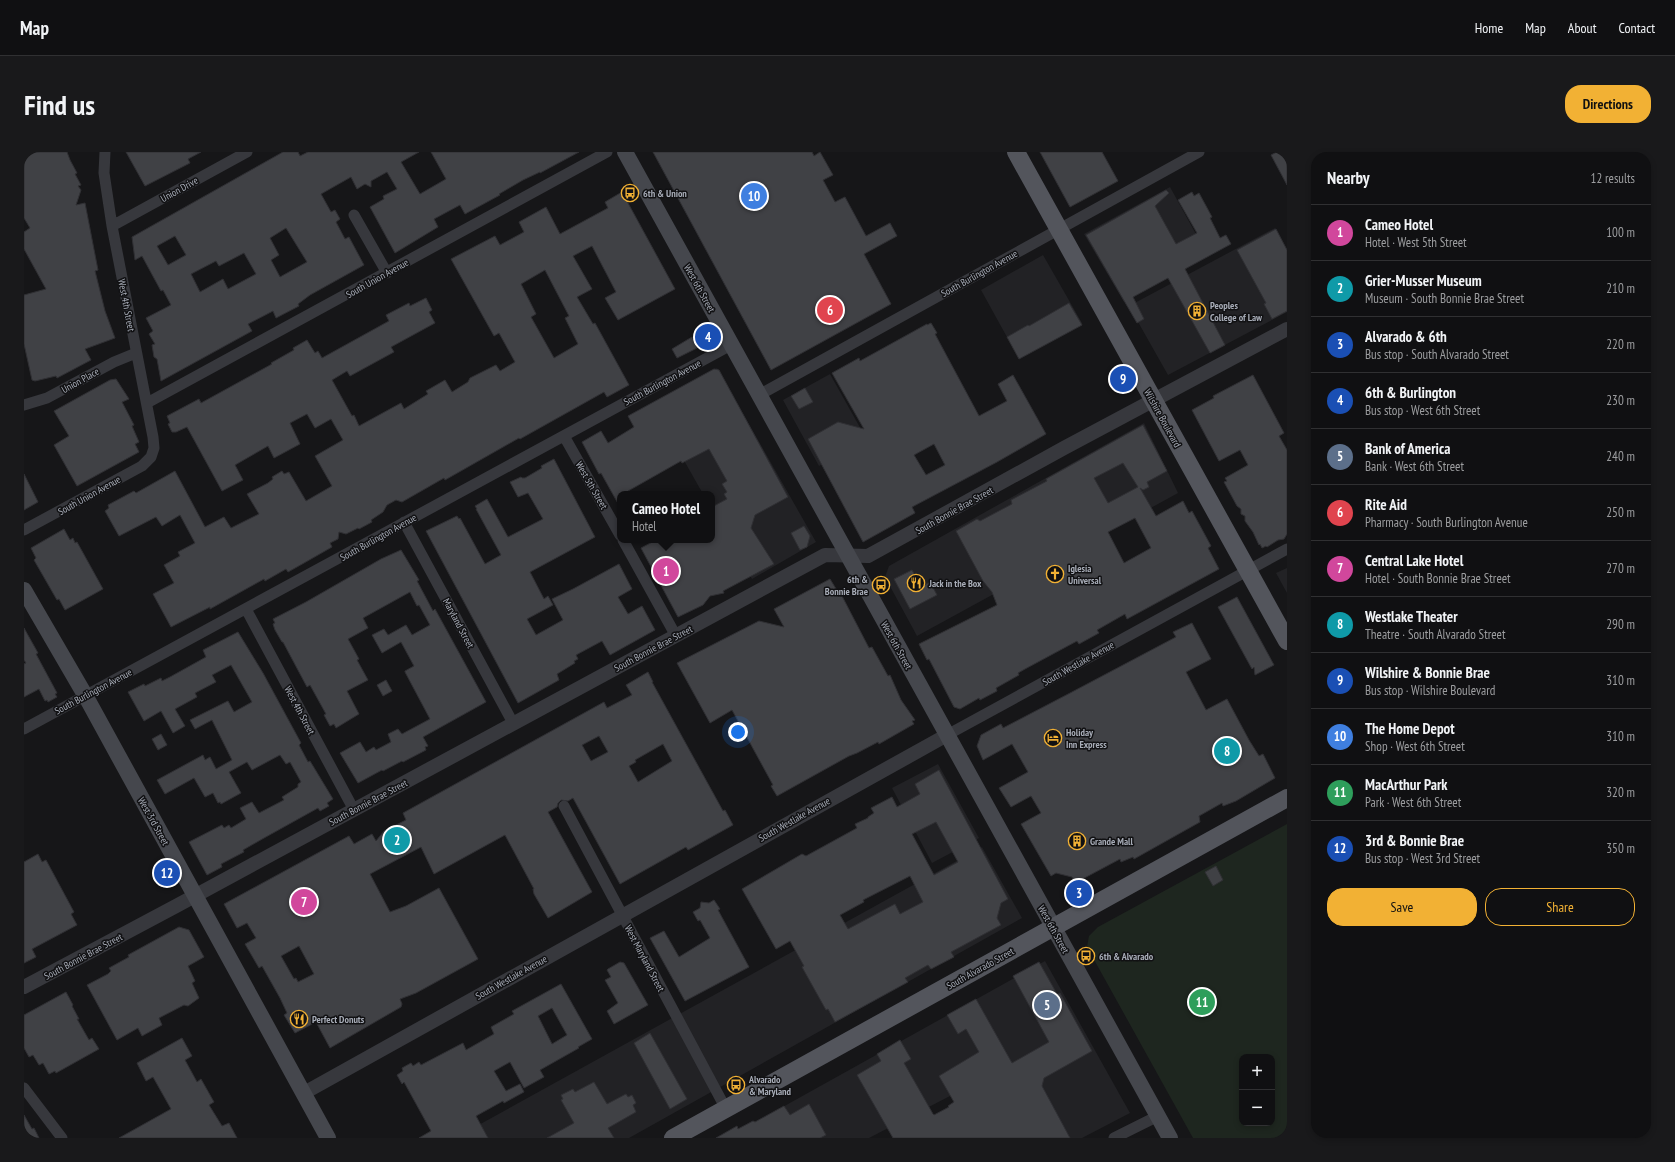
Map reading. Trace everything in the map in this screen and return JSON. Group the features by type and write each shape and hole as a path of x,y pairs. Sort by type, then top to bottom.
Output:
{"main road":[{"name":"West 6th Street","path":"625,152 1170,1138"},
{"name":"Wilshire Boulevard","path":"1016,152 1287,641"},
{"name":"West 3rd Street","path":"24,590 86,695 328,1138"},
{"name":"South Alvarado Street","path":"673,1138 1287,798"}],"street":[{"name":"West 4th Street","path":"105,152 104,173 112,226 153,437 154,448 151,457"},
{"name":"Union Drive","path":"112,226 246,152"},
{"name":"South Union Avenue","path":"147,403 607,152"},
{"name":"South Burlington Avenue","path":"759,395 1199,152"},
{"path":"354,215 387,273"},
{"name":"South Bonnie Brae Street","path":"24,987 825,555 868,556 1064,448 1287,329"},
{"name":"South Burlington Avenue","path":"24,729 246,610 404,522 731,345"},
{"name":"Union Place","path":"24,406 47,398 114,362 136,353"},
{"name":"West 5th Street","path":"564,436 617,530"},
{"name":"South Union Avenue","path":"24,530 142,466 151,457"},
{"name":"Maryland Street","path":"404,522 513,723"},
{"path":"625,543 676,636"},
{"name":"South Westlake Avenue","path":"304,1092 947,735 1287,549"},
{"name":"West 4th Street","path":"246,610 354,810"},
{"name":"West Maryland Street","path":"564,806 726,1109"},
{"path":"24,1088 62,1138"},
{"path":"1114,1138 1158,1116"}],"shaded area":[{"path":"1170,187 1208,256 1124,302 1084,234"},
{"path":"1275,228 1287,251 1287,312 1168,375 1129,306"},
{"path":"1043,255 1082,323 1018,357 981,290"},
{"path":"717,368 816,542 752,579 715,514 715,491 701,491 652,404"},
{"path":"830,374 867,440 819,466 783,400"},
{"path":"1144,423 1178,493 917,636 885,577 889,566"},
{"path":"1287,568 1287,593 1276,573"},
{"path":"938,764 979,838 932,863 892,788"},
{"path":"1287,824 1287,1138 1193,1138 1087,947 1089,936 1098,927"},
{"path":"982,847 1022,918 629,1138 455,1138"},
{"path":"1045,961 1130,1113 1082,1138 1040,1138 1002,1069 869,1138 727,1138"}],"building":[{"path":"24,152 67,152 77,173 75,174 81,185 78,186 81,190 76,205 85,203 98,270 95,271 105,311 115,338 85,349 91,360 57,378 56,376 35,381 32,380 24,344 24,295 46,289 24,249 24,232 30,228 24,218"},
{"path":"126,152 201,152 188,159 190,163 145,186"},
{"path":"283,152 298,152 300,156 308,152 419,152 401,162 420,194 446,179 431,152 579,152 540,173 523,180 499,194 500,195 465,214 460,205 434,219 438,227 395,253 370,207 384,199 383,196 397,189 387,172 371,181 371,187 365,184 357,189 351,177 321,194 331,212 335,210 340,219 336,222 345,239 349,237 364,265 310,295 298,304 299,306 276,318 273,311 248,324 252,331 161,381 157,359 154,357 152,345 155,344 149,334 153,331 146,318 171,305 163,290 161,291 142,256 135,260 132,237","holes":["286,228 307,262 280,277 271,260 279,255 270,238","175,236 186,255 168,265 157,246","244,253 256,274 228,289 223,279 200,292 191,274 216,261 219,266"]},
{"path":"653,152 812,152 814,156 820,152 833,175 823,180 835,202 845,197 866,236 890,223 897,236 864,254 891,304 771,370"},
{"path":"1040,152 1102,152 1118,181 1070,207"},
{"path":"1277,152 1287,152 1287,185 1271,155"},
{"path":"1166,190 1169,193 1155,206 1176,244 1197,233 1178,200 1192,192 1194,196 1199,193 1212,217 1210,218 1220,238 1226,235 1231,244 1185,269 1225,345 1210,353 1168,278 1133,297 1144,319 1137,323 1086,235"},
{"path":"622,192 675,289 618,320 605,298 616,292 592,246 573,256 592,289 577,297 593,324 595,323 629,385 607,397 604,392 445,480 444,478 402,502 396,500 387,505 383,512 371,520 372,522 346,534 339,532 338,539 330,543 332,547 304,563 288,572 286,569 265,581 264,579 210,609 210,607 171,627 153,594 174,583 164,565 180,556 178,552 195,543 180,515 162,526 156,517 119,536 105,511 109,508 108,505 134,491 136,493 175,471 205,527 224,517 231,528 259,514 247,494 268,483 273,479 272,477 282,471 284,474 289,472 306,501 332,486 315,456 343,440 331,419 315,428 307,414 290,423 300,444 274,458 268,446 235,465 243,480 222,491 187,427 176,432 172,432 168,424 170,423 167,416 199,399 201,403 272,364 271,363 294,350 293,348 307,340 315,353 318,351 322,358 389,321 386,315 409,303 410,306 426,298 432,310 429,312 435,323 391,347 394,352 350,376 347,371 332,380 352,416 354,415 359,426 401,403 404,409 428,394 426,391 445,380 452,392 468,382 470,378 496,365 500,371 515,362 499,333 494,336 451,259 495,236 500,245 524,232 519,222 546,207 560,234 608,208 605,202","holes":["545,270 569,316 565,318 578,344 554,358 531,317 536,314 521,284"]},
{"path":"1276,229 1287,250 1287,311 1272,319 1264,304 1266,303 1237,250"},
{"path":"1069,303 1082,325 1019,359 1007,337"},
{"path":"931,323 937,333 935,334 979,416 1007,401 998,384 1013,375 1046,434 912,507 915,513 863,542 808,439 838,422 864,429 832,373 859,358 860,361","holes":["934,444 945,465 926,475 914,455"]},
{"path":"692,337 697,348 677,358 672,349"},
{"path":"714,369 719,370 788,497 755,515 751,528 774,564 723,591 724,593 710,596 703,605 678,617 641,548 650,543 715,543 715,505 727,499 724,494 727,492 722,484 727,481 709,449 682,463 681,461 628,491 617,491 617,502 601,473 599,474 582,442 601,431 608,443 634,427 628,416"},
{"path":"1253,375 1284,433 1279,436 1287,450 1287,534 1284,539 1278,540 1267,547 1262,548 1245,521 1245,516 1241,514 1241,509 1237,506 1224,482 1227,481 1225,478 1248,465 1240,450 1219,461 1192,410 1214,398 1213,396"},
{"path":"116,379 129,399 122,402 134,425 132,426 139,442 135,444 139,452 77,486 54,445 69,436 54,411 110,380"},
{"path":"805,388 813,402 799,409 791,396"},
{"name":"Iglesia Universal","path":"1143,425 1167,471 1147,482 1149,487 1143,490 1140,488 1156,516 1183,501 1189,513 1192,511 1211,546 1208,548 1219,569 1127,619 1125,614 1097,630 1099,633 1079,644 1077,641 1018,673 1019,675 996,688 997,691 980,700 979,698 960,709 954,707 929,659 927,660 919,644 997,605 992,592 983,581 956,531 977,519 980,521 1012,504 1011,500 1047,481 1046,479","holes":["1123,463 1138,487 1108,503 1094,478","1135,518 1151,548 1124,563 1108,532"]},
{"path":"554,459 595,537 530,572 544,599 548,596 553,605 527,619 536,635 563,620 552,599 619,564 632,589 618,597 628,614 642,606 655,630 610,655 602,641 576,655 578,659 574,661 575,663 557,674 559,680 518,703 426,531 457,516 459,519 460,518 485,564 501,555 475,506 487,499 508,537 543,519 528,493 518,497 510,482 521,477 525,478 542,468 541,466"},
{"path":"24,474 38,502 24,510"},
{"path":"804,526 810,536 807,547 800,550 791,533"},
{"path":"64,529 70,540 73,538 75,543 77,542 103,589 65,610 59,599 57,600 34,560 36,558 31,548"},
{"path":"401,550 419,580 417,581 433,611 435,609 486,702 423,737 428,746 425,747 426,750 403,762 402,761 383,771 382,770 358,783 340,753 360,742 366,752 374,747 376,750 391,742 388,734 398,729 402,734 430,719 405,672 414,666 401,642 382,653 372,635 384,629 388,635 406,625 412,635 430,625 419,605 417,606 410,592 363,618 368,628 348,639 368,680 347,691 359,714 336,728 334,724 330,726 324,715 326,714 310,685 307,687 275,630 273,624 275,623 273,619 381,559"},
{"path":"912,570 921,587 930,582 937,595 910,609 894,579"},
{"path":"830,579 841,597 842,596 869,648 872,647 888,676 890,675 901,700 915,720 912,721 914,724 879,744 878,742 849,756 777,796 771,786 773,785 732,710 710,723 677,663 759,621 784,627 774,609"},
{"path":"1237,597 1274,665 1255,675 1254,667 1252,669 1218,607"},
{"path":"1192,623 1211,659 1186,672 1206,710 1227,699 1249,740 1259,756 1263,754 1275,778 1236,801 1223,806 1222,803 1199,816 1200,822 1134,859 1133,857 1121,862 1120,859 1075,883 1072,877 1056,873 1051,876 1021,824 1041,813 1031,796 1011,807 999,788 1028,772 1012,744 983,760 977,746 981,735 1001,724 1003,728 1176,637 1173,632"},
{"path":"24,628 57,693 55,694 57,697 48,702 47,700 45,701 39,689 24,697 24,664 26,663 24,660"},
{"path":"238,632 263,673 301,743 299,745 308,762 310,761 333,799 327,803 329,806 320,811 318,808 264,838 243,850 244,852 221,864 222,867 207,875 189,842 222,825 224,828 229,825 231,828 246,819 240,808 252,802 259,813 284,800 282,797 298,787 298,784 301,782 290,762 286,764 280,755 252,770 247,762 229,772 241,793 221,804 220,802 218,803 213,793 205,797 194,778 165,794 157,780 203,755 205,760 210,757 216,769 232,760 212,720 195,729 190,720 228,701 234,712 252,702 231,665 212,675 216,682 195,693 197,697 175,709 185,726 173,733 161,711 144,721 128,692 144,684 145,686 161,678 162,681 170,677 206,657 203,650"},
{"path":"648,672 652,682 723,811 725,810 733,825 688,850 686,847 620,884 573,798 568,801 561,800 557,807 548,812 592,892 548,918 534,894 534,889 505,835 434,874 421,847 370,874 390,912 406,906 439,888 478,959 416,993 400,999 402,1004 401,1007 330,1048 316,1022 295,1033 284,1015 287,1013 280,998 262,966 259,968 245,944 256,938 247,923 237,928 224,904 349,836 354,844 372,834 376,841 384,831 406,820 403,813 604,702 607,708 632,695 626,685","holes":["599,736 608,752 591,761 582,745","663,744 672,761 638,782 629,766 636,762 635,760","299,946 314,974 298,982 296,978 294,979 281,956"]},
{"path":"386,680 392,691 383,696 377,685"},
{"path":"161,734 167,745 158,750 152,739"},
{"path":"939,770 1008,899 1001,903 997,918 1001,925 951,952 954,957 931,969 928,965 905,978 908,982 835,1022 828,1009 826,1010 802,967 804,966 790,941 776,949 742,889 802,854 806,856 857,828 855,824 868,818 874,813 871,808 892,797 897,807 920,794 915,784","holes":["936,822 958,862 934,875 912,834","910,876 923,902 900,914 895,904 848,929 840,915 864,902 863,900"]},
{"path":"38,854 42,862 46,860 74,912 71,914 77,925 32,949 36,957 24,963 24,862"},
{"path":"1216,866 1223,880 1213,886 1205,872"},
{"path":"714,900 749,967 685,1001 650,938 664,931 679,957 710,938 700,920 698,921 693,912 700,908 701,902 709,903"},
{"path":"179,927 189,930 204,957 188,966 195,981 192,983 199,998 188,1006 184,1005 159,1018 162,1025 142,1036 138,1028 117,1040 87,985 108,974 111,971 109,968 129,957 128,955"},
{"path":"620,962 624,963 648,1005 614,1024 607,1011 618,1003 605,980 611,977 607,970"},
{"path":"1039,962 1057,994 1060,993 1092,1051 1044,1078 1042,1086 1070,1138 893,1138 857,1075 881,1061 877,1054 900,1040 911,1059 904,1063 933,1114 934,1115 949,1107 948,1106 954,1102 939,1076 979,1052 966,1029 958,1034 947,1015 976,999 1012,1063 1049,1042 1013,976"},
{"path":"561,984 592,1039 540,1070 544,1077 524,1088 510,1062 494,1071 506,1091 520,1084 524,1092 504,1103 503,1101 476,1116 488,1138 419,1138 431,1131 404,1082 402,1084 397,1075 403,1071 402,1068 411,1063 413,1066 419,1062 421,1065 463,1043 466,1050 494,1034 491,1027 514,1014 512,1011","holes":["552,1008 567,1035 552,1044 538,1016"]},
{"path":"66,992 79,1019 77,1019 89,1040 92,1038 99,1049 56,1073 55,1071 49,1074 43,1063 39,1065 33,1055 29,1057 24,1048 24,1015"},
{"path":"650,1033 687,1099 670,1109 634,1043"},
{"path":"182,1038 192,1056 185,1060 197,1082 201,1079 214,1102 209,1105 222,1126 229,1123 237,1138 119,1138 171,1109 153,1077 146,1081 137,1063"},
{"path":"594,1082 607,1104 626,1094 628,1097 632,1095 636,1103 633,1105 636,1112 608,1128 614,1138 547,1138 574,1123 561,1100 563,1099 561,1095 573,1089 575,1092"},
{"path":"809,1104 826,1135 820,1138 716,1138 737,1126 738,1129 753,1121 755,1122 784,1106 790,1115"},
{"path":"24,1115 32,1129 34,1128 39,1138 24,1138"}],"place":[{"name":"6th & Union","path":"630,193"},
{"name":"The Home Depot","path":"754,196"},
{"name":"Rite Aid","path":"830,310"},
{"name":"Peoples College of Law","path":"1197,311"},
{"name":"6th & Burlington","path":"708,337"},
{"name":"Wilshire & Bonnie Brae","path":"1123,379"},
{"name":"Cameo Hotel","path":"666,571"},
{"name":"Iglesia Universal","path":"1055,574"},
{"name":"Jack in the Box","path":"916,583"},
{"name":"6th & Bonnie Brae","path":"881,585"},
{"name":"Holiday Inn Express","path":"1053,738"},
{"name":"Westlake Theater","path":"1227,751"},
{"name":"Grier-Musser Museum","path":"397,840"},
{"name":"Grande Mall","path":"1077,841"},
{"name":"3rd & Bonnie Brae","path":"167,873"},
{"name":"Alvarado & 6th","path":"1079,893"},
{"name":"Central Lake Hotel","path":"304,902"},
{"name":"6th & Alvarado","path":"1086,956"},
{"name":"MacArthur Park","path":"1202,1002"},
{"name":"Bank of America","path":"1047,1005"},
{"name":"Perfect Donuts","path":"299,1019"},
{"name":"Alvarado & Maryland","path":"736,1085"}]}
